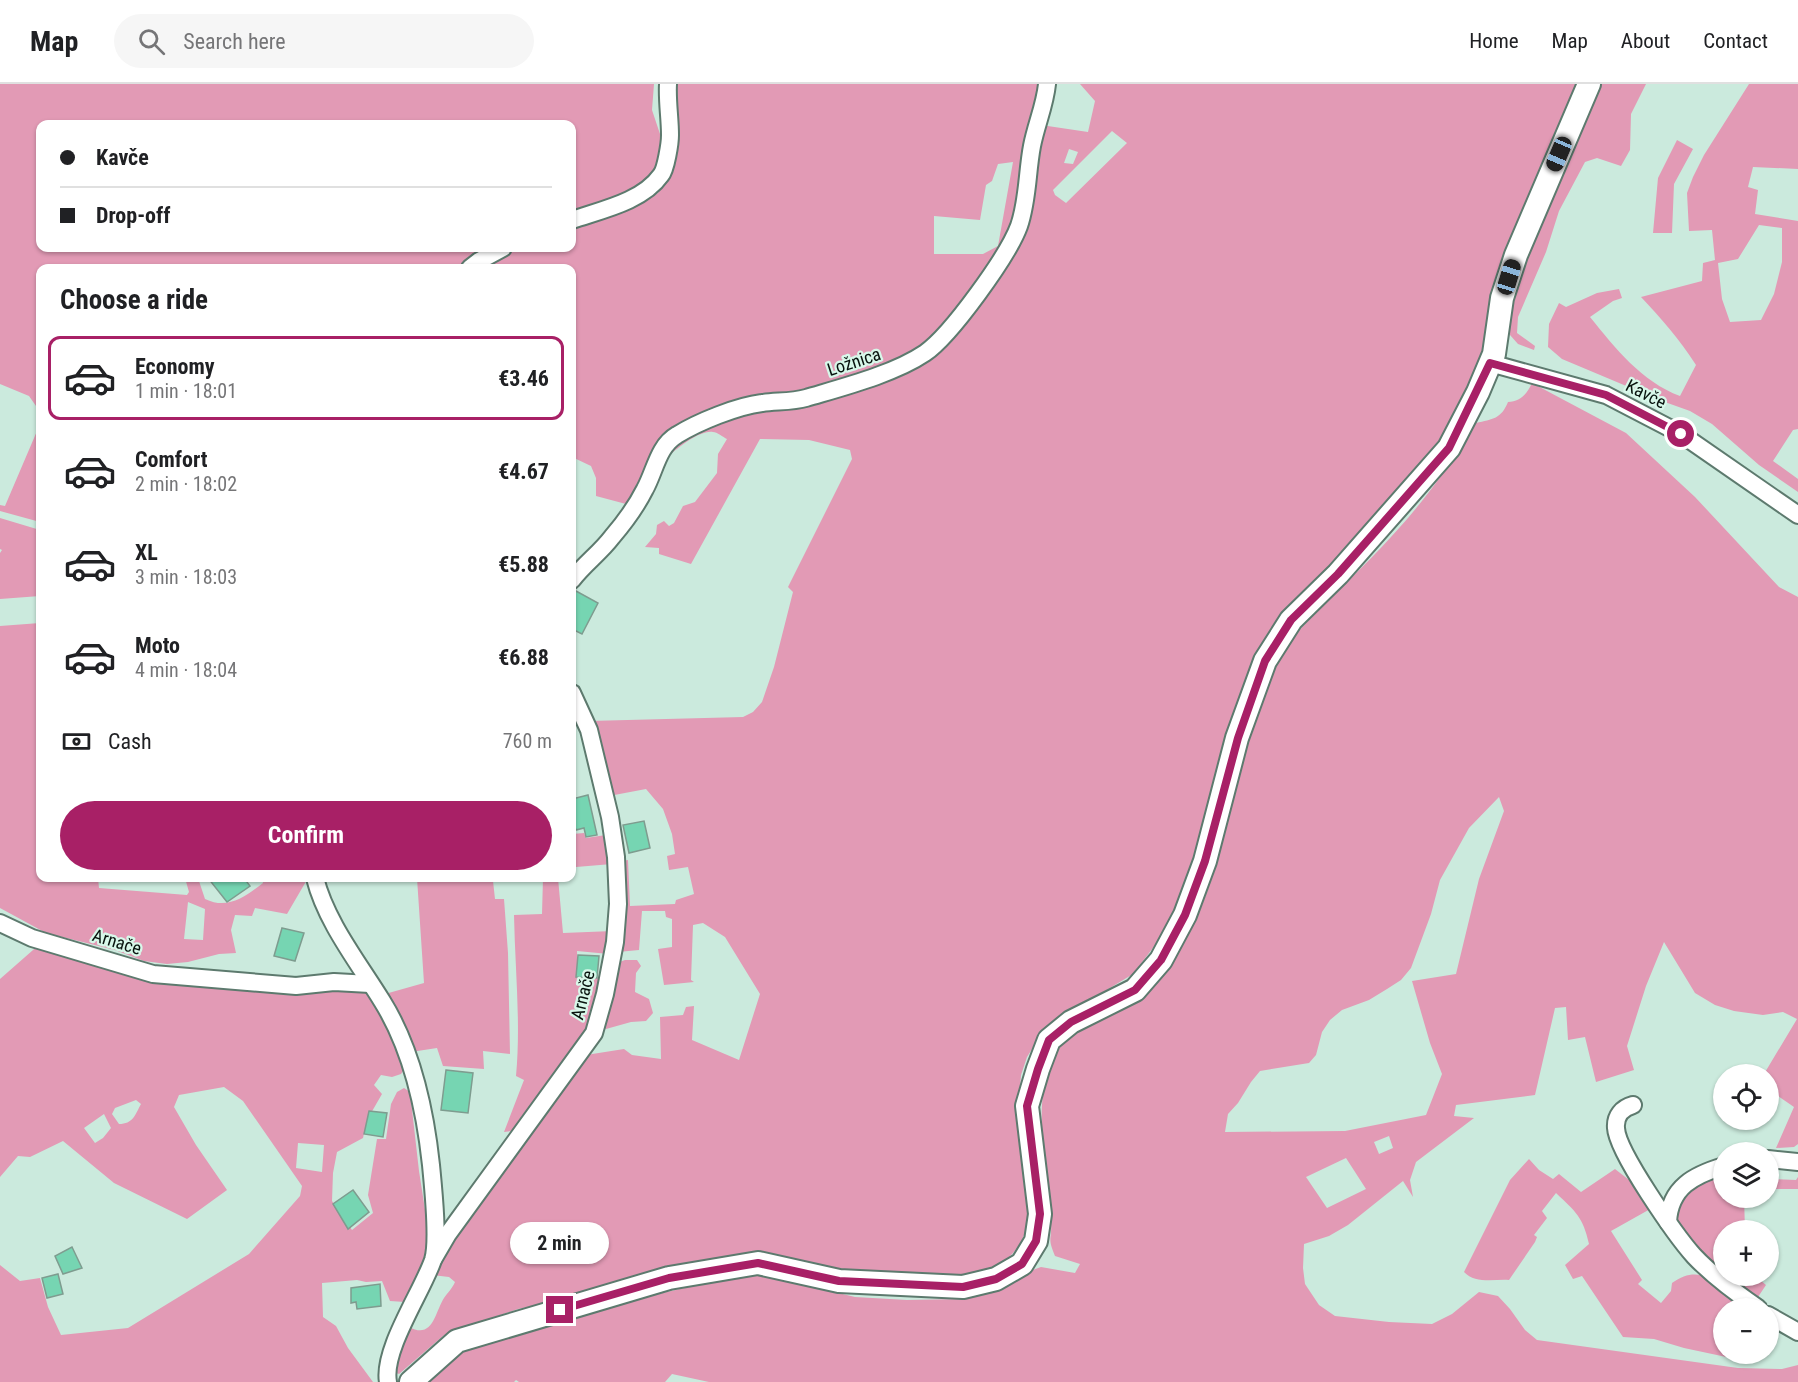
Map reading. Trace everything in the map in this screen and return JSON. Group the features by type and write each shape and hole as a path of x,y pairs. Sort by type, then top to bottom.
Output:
{"street":[{"path":"576,219 634,198 650,187 663,173 670,136 668,84"},
{"name":"Ložnica","path":"576,574 612,538 645,489 659,454 674,436 708,419 759,403 803,399 900,367 926,352 952,327 982,287 1019,226 1028,189 1032,146 1046,99 1047,84"},
{"path":"411,1382 457,1341 669,1278 758,1263 839,1281 963,1287 996,1279 1022,1264 1036,1241 1040,1214 1027,1106 1049,1040 1071,1022 1135,990 1161,960 1185,915 1205,861 1238,738 1265,661 1291,620 1338,574 1449,448 1494,354 1502,298 1516,255 1589,84"},
{"path":"475,264 496,252"},
{"name":"Kavče","path":"1490,363 1606,395 1681,434 1798,515"},
{"name":"Arnače","path":"388,1382 392,1350 434,1258 448,1234 594,1033 605,994 615,942 618,904 615,857 610,817 589,730 576,702"},
{"name":"Arnače","path":"317,882 328,912 382,1001 405,1045 419,1094 431,1163 435,1218 434,1258"},
{"name":"Arnače","path":"0,923 32,938 153,974 296,986 334,982 370,984"},
{"path":"1633,1105 1626,1107 1618,1116 1616,1129 1620,1143 1641,1182 1695,1256 1721,1281 1744,1298"},
{"path":"1779,1160 1798,1162"},
{"path":"1668,1222 1670,1209 1682,1186 1695,1176 1713,1170"},
{"path":"1779,1321 1798,1332"}],"shaded area":[{"path":"0,84 654,84 652,110 661,137 659,165 636,191 576,212 576,120 36,120 36,252 485,252 468,264 36,264 36,406 29,396 0,384"},
{"path":"675,84 1040,84 1016,216 995,259 937,336 907,357 799,395 687,421 626,504 596,496 596,478 591,466 576,459 576,264 486,264 510,252 576,252 576,227 644,202 658,193 672,169","holes":["1013,162 998,246 983,254 934,254 934,216 980,220 986,185 992,181 998,164"]},
{"path":"1080,84 1580,84 1486,355 1441,445 1390,504 1291,608 1259,648 1229,733 1193,867 1180,905 1159,940 1133,974 1054,1022 1044,1030 1027,1057 1021,1075 1018,1112 1028,1210 1027,1228 1021,1242 1003,1263 979,1276 955,1278 836,1270 769,1256 746,1254 709,1260 584,1295 518,1309 459,1329 443,1336 399,1374 394,1372 409,1327 423,1330 428,1327 455,1282 449,1277 432,1275 459,1230 586,1055 624,1049 632,1055 661,1059 660,1017 683,1015 686,1007 694,1006 692,1040 739,1060 760,994 725,937 703,923 693,925 691,980 694,982 664,985 658,949 672,947 672,919 666,917 665,911 642,911 639,950 618,952 621,861 628,860 630,906 675,904 676,900 694,894 688,867 669,870 667,856 675,854 672,834 663,809 646,789 609,796 589,721 743,717 753,712 762,702 774,667 793,592 788,587 852,459 850,450 809,440 760,439 691,564 659,554 659,548 645,547 656,534 657,525 664,521 669,526 674,523 683,506 695,502 717,473 718,454 727,439 713,432 702,433 672,453 668,452 671,447 709,424 899,373 1000,267 1041,125 1088,132 1095,101","holes":["1112,131 1127,143 1066,203 1055,195 1053,190","1069,149 1078,152 1073,164 1064,163"]},
{"path":"1599,84 1646,84 1631,114 1630,150 1621,166 1597,158 1585,162 1559,211 1546,252 1518,317 1517,333 1535,346 1534,350 1518,344 1510,335 1514,286"},
{"path":"1749,84 1798,84 1798,169 1753,167 1748,187 1758,190 1755,214 1798,221 1798,429 1793,430 1773,461 1798,479 1798,492 1759,465 1712,424 1690,411 1562,359 1548,347 1549,324 1559,303 1566,307 1597,293 1619,289 1622,298 1613,301 1590,317 1619,352 1641,373 1666,390 1680,396 1696,365 1641,297 1702,281 1703,263 1715,260 1712,230 1689,231 1687,193 1704,155","holes":["1759,225 1782,228 1782,262 1774,294 1761,320 1730,322 1722,299 1718,263 1738,259"]},
{"path":"1677,140 1693,149 1674,184 1672,233 1653,233 1658,178"},
{"path":"1532,383 1626,433 1695,497 1779,587 1798,597 1798,1144 1794,1147 1779,1148 1779,1142 1794,1107 1779,1097 1779,1064 1770,1064 1797,1019 1783,1012 1763,1015 1734,1011 1715,1005 1695,993 1664,942 1646,986 1627,1046 1634,1070 1596,1082 1585,1037 1568,1040 1566,1007 1555,1008 1535,1095 1456,1105 1454,1116 1474,1118 1416,1162 1410,1180 1413,1197 1403,1181 1348,1225 1329,1236 1304,1244 1305,1284 1319,1305 1335,1316 1432,1324 1452,1314 1479,1292 1498,1296 1525,1330 1537,1340 1738,1368 1782,1369 1798,1365 1798,1382 709,1382 672,1374 665,1382 519,1382 516,1380 514,1382 428,1382 447,1361 471,1344 615,1304 746,1275 768,1276 855,1297 907,1300 962,1299 1008,1285 1041,1267 1075,1273 1080,1264 1055,1256 1050,1242 1051,1216 1045,1170 1042,1112 1046,1076 1052,1060 1073,1034 1131,1003 1148,989 1183,945 1200,911 1213,875 1250,728 1263,693 1287,646 1306,623 1380,549 1410,515 1440,477 1476,423 1499,415 1508,402 1520,399","holes":["1499,797 1504,811 1479,879 1456,974 1412,981 1430,1043 1442,1074 1426,1115 1345,1131 1225,1132 1228,1114 1260,1071 1309,1063 1316,1055 1322,1032 1330,1020 1342,1010 1369,1000 1401,980 1411,968 1431,914 1440,880 1469,828","1389,1136 1393,1148 1379,1154 1374,1142","1346,1158 1366,1189 1327,1208 1306,1177"]},
{"path":"36,433 36,521 0,511 0,505 5,506"},
{"path":"0,518 36,529 36,596 0,599 0,553 2,550 0,549"},
{"path":"36,623 36,882 98,882 99,888 187,895 189,892 186,882 199,882 205,899 221,903 236,900 250,893 263,882 306,882 287,914 255,908 252,916 235,915 231,930 236,953 167,964 144,961 115,950 46,933 0,908 0,626","holes":["188,902 205,909 203,940 184,939"]},
{"path":"584,833 586,838 606,835 612,864 576,867 576,834"},
{"path":"417,882 493,882 495,899 504,899 508,953 510,1054 483,1051 484,1069 443,1066 437,1048 411,1052 385,994 424,983"},
{"path":"543,882 558,882 563,933 613,931 609,954 577,951 578,976 604,978 588,1024 575,1051 561,1072 511,1131 504,1132 524,1080 516,1076 518,1016 514,915 542,914"},
{"path":"41,943 114,968 366,987 382,1007 405,1068 401,1074 392,1077 381,1075 374,1085 382,1094 367,1120 363,1138 337,1152 333,1173 332,1201 352,1230 373,1213 368,1195 377,1139 386,1139 391,1104 397,1092 404,1088 410,1092 428,1229 426,1252 420,1271 405,1302 390,1301 382,1281 357,1280 322,1283 323,1317 336,1326 348,1348 373,1382 0,1382 0,1265 20,1281 40,1278 48,1307 61,1335 128,1328 249,1254 300,1196 302,1186 243,1101 224,1087 179,1095 174,1107 196,1145 227,1190 187,1219 114,1183 63,1141 30,1157 18,1156 0,1177 0,979","holes":["136,1100 141,1104 133,1118 124,1124 119,1124 112,1114 115,1108","104,1114 111,1128 103,1138 95,1143 84,1128","298,1143 324,1145 322,1172 296,1168"]},
{"path":"637,960 641,966 636,973 635,992 649,999 653,1013 646,1021 631,1022 606,1029 600,1024 617,963"},
{"path":"1529,1159 1539,1170 1553,1179 1559,1174 1581,1192 1615,1169 1638,1187 1652,1208 1611,1231 1642,1280 1638,1284 1661,1303 1671,1291 1672,1283 1682,1277 1700,1275 1713,1280 1713,1286 1724,1286 1741,1298 1713,1298 1713,1354 1654,1339 1623,1337 1582,1276 1573,1279 1565,1265 1589,1244 1578,1216 1556,1193 1542,1211 1547,1218 1534,1235 1537,1237 1535,1242 1509,1280 1479,1280 1468,1276 1464,1272 1510,1180"},
{"path":"1713,1169 1713,1208 1744,1208 1745,1220 1713,1220 1713,1266 1681,1235 1669,1205"},
{"path":"1798,1177 1798,1189 1779,1189 1779,1179 1796,1180"},
{"path":"1734,1286 1765,1286 1757,1298 1753,1298"}],"building":[{"path":"576,591 598,603 582,634 576,631"},
{"path":"588,795 597,835 586,837 584,828 576,830 576,798"},
{"path":"644,821 650,848 629,853 623,825"},
{"path":"211,882 247,882 250,886 227,902"},
{"path":"282,928 304,933 295,961 274,956"},
{"path":"578,955 599,956 597,978 576,977"},
{"path":"446,1070 473,1073 468,1113 441,1110"},
{"path":"369,1111 387,1113 383,1137 364,1134"},
{"path":"353,1190 369,1212 348,1229 333,1204"},
{"path":"72,1247 82,1268 63,1274 55,1256"},
{"path":"58,1274 63,1294 47,1298 42,1278"},
{"path":"380,1284 381,1306 357,1309 356,1302 351,1303 351,1288"}],"route":[{"path":"560,1310 669,1278 758,1263 839,1281 963,1287 996,1279 1022,1264 1036,1241 1040,1214 1027,1106 1049,1040 1071,1022 1135,990 1161,960 1185,915 1205,861 1238,738 1265,661 1291,620 1338,574 1449,448 1490,363 1606,395 1681,434"}]}
